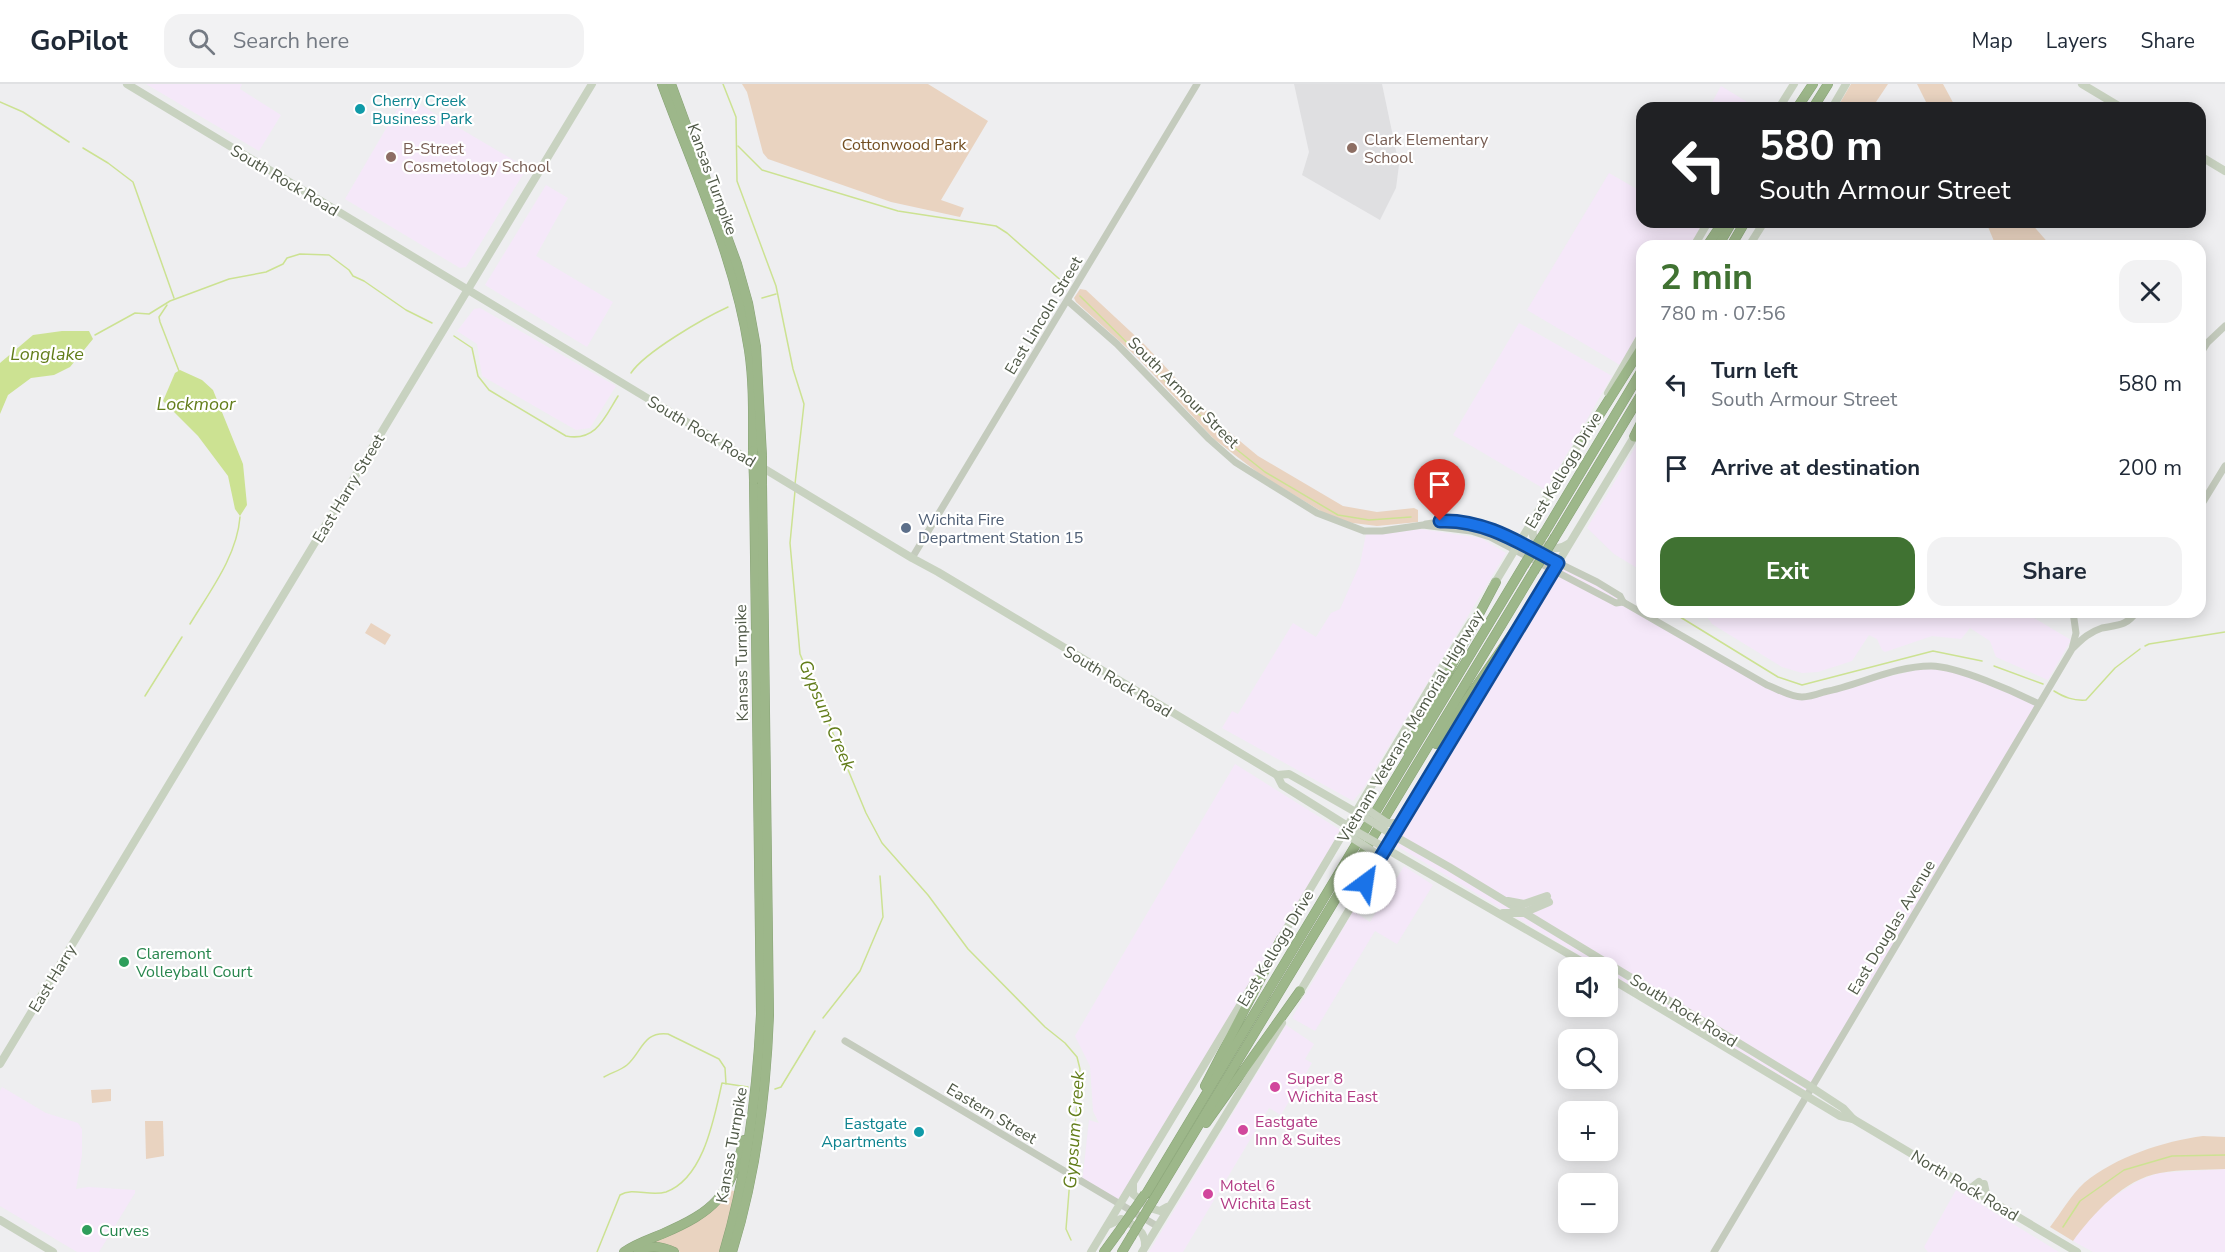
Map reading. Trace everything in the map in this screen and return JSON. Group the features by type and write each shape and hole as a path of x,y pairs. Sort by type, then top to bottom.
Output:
{"highway":[{"name":"Kansas Turnpike","path":"662,84 729,267 738,298 749,352 758,453"},
{"name":"Kansas Turnpike","path":"671,84 737,264 748,303 758,365 761,1014 756,1091 744,1168 724,1252"},
{"path":"1802,102 1813,84"},
{"path":"1817,102 1828,84"},
{"path":"1581,440 1636,357"},
{"name":"Vietnam Veterans Memorial Highway","path":"1111,1252 1148,1196 1153,1182 1636,380"},
{"name":"Vietnam Veterans Memorial Highway","path":"1148,1196 1164,1181 1374,813 1534,571 1636,403"},
{"path":"1634,437 1636,433"},
{"name":"Kansas Turnpike","path":"734,1249 759,1132 769,1015 758,482"},
{"path":"1374,813 1496,582"},
{"path":"1374,813 1529,610"},
{"path":"1167,1160 1281,939"},
{"path":"1164,1181 1300,991"},
{"path":"624,1252 691,1221 708,1210 724,1193 730,1184 740,1154 756,1091"},
{"path":"1104,1252 1124,1233"},
{"name":"Vietnam Veterans Memorial Highway","path":"1122,1251 1124,1233"},
{"path":"633,1252 651,1246 664,1247 674,1252"}],"main road":[{"name":"South Rock Road","path":"127,84 276,176 1277,775 1282,785 1348,826 1354,834 1380,848"},
{"name":"East Harry Street","path":"103,892 592,84"},
{"path":"1783,102 1794,84"},
{"path":"1836,102 1846,84"},
{"path":"2082,84 2112,102"},
{"path":"2206,160 2225,171"},
{"name":"East Kellogg Drive","path":"1091,1252 1438,674 1496,582 1636,344"},
{"path":"1143,1250 1233,1106 1376,865 1380,848 1406,816 1634,437"},
{"path":"1532,522 1531,530 1537,540 1558,549 1569,544"},
{"name":"South Rock Road","path":"1277,775 1289,774 1356,812 1374,813 1391,834 1501,899 1808,1091"},
{"path":"1365,797 1364,802 1387,823 1395,823 1406,816"},
{"path":"1338,842 1354,834"},
{"path":"1376,865 1380,848"},
{"path":"1380,848 1499,912 1575,957"},
{"name":"East Harry","path":"0,1064 103,892"},
{"path":"1499,912 1523,913 1541,906 1548,899 1524,904 1501,899"},
{"path":"1541,906 1538,915 1546,927"},
{"name":"South Rock Road","path":"1618,983 1808,1091"},
{"name":"North Rock Road","path":"1808,1091 1840,1116 1852,1119 2077,1252"},
{"path":"1134,1183 1133,1194 1150,1208 1160,1211 1171,1203"},
{"path":"1970,1189 1982,1183 1987,1198"},
{"path":"0,1220 53,1252"},
{"path":"1108,1225 1117,1220 1125,1221 1143,1233 1143,1250"}],"street":[{"name":"East Lincoln Street","path":"912,558 1197,84"},
{"name":"South Armour Street","path":"1068,301 1117,344 1209,439 1235,462 1316,513 1364,531 1382,531 1423,525 1429,522 1464,521 1485,527 1517,547 1556,566 1616,603 1623,602 1636,609"},
{"path":"2206,345 2225,326"},
{"path":"2206,497 2225,466"},
{"name":"South Armour Street","path":"1651,618 1767,685 1802,697 1917,666 1934,666 1956,670 2039,704"},
{"name":"East Douglas Avenue","path":"1714,1252 2072,649 2076,633 2074,618"},
{"path":"2072,649 2085,635 2123,625 2130,618"},
{"name":"Eastern Street","path":"845,1041 1157,1226"}],"shaded area":[{"path":"146,84 242,84 240,89 281,115 259,151"},
{"name":"Clark Elementary School","path":"1294,84 1382,84 1399,165 1396,188 1380,220 1302,175 1309,152"},
{"path":"1721,86 1747,102 1712,102"},
{"path":"405,96 527,168 466,267 460,268 345,199"},
{"path":"1609,173 1636,189 1636,228 1702,228 1695,240 1636,240 1636,337 1620,365 1527,310"},
{"path":"546,185 568,198 536,256 613,302 587,347 485,285"},
{"path":"480,308 616,386 590,428 576,430 482,376 477,344 457,331 474,309"},
{"path":"1519,323 1612,376 1546,490 1453,435"},
{"path":"1636,446 1636,567 1614,554 1587,528"},
{"path":"1420,529 1481,538 1506,553 1363,789 1353,801 1222,728 1232,711 1238,714 1293,623 1316,637 1331,613 1340,609 1360,564 1366,534"},
{"path":"1558,563 1636,609 1636,618 1652,618 1767,685 1802,697 1934,666 1982,680 2039,704 1809,1093 1618,979 1618,957 1582,957 1390,842"},
{"path":"1708,618 2034,618 2071,640 2048,680 1996,657 1990,641 1970,628 1961,639 1932,636 1885,652 1877,639 1869,635 1852,661 1818,672 1802,673 1782,667 1712,624"},
{"path":"1235,764 1342,831 1118,1204 1082,1183 1089,1120 1099,1123 1093,1111 1090,1066 1075,1036"},
{"path":"1404,866 1433,885 1397,944 1375,931 1315,1031 1292,1018 1353,911 1370,922"},
{"path":"1286,1025 1314,1044 1305,1059 1312,1063 1281,1115 1269,1108 1183,1252 1149,1252"},
{"path":"2,1087 46,1113 78,1123 82,1129 82,1155 76,1189 88,1187 135,1190 99,1252 77,1252 0,1206 0,1091"},
{"path":"2225,1169 2225,1252 2093,1252 2073,1241 2104,1203 2138,1181 2158,1173"},
{"path":"1956,1190 2059,1252 1928,1252 1924,1247"}],"green space":[{"name":"Cottonwood Park","path":"742,84 928,84 988,121 941,200 964,208 960,217 891,202 768,159 763,153 747,92"},
{"path":"1851,84 1888,84 1876,102 1840,102"},
{"path":"1917,84 1943,84 1953,102 1926,102"},
{"path":"1988,228 2035,228 2046,240 1994,240"},
{"path":"1080,289 1086,290 1145,345 1217,422 1258,456 1343,506 1377,512 1414,508 1418,510 1418,522 1377,526 1345,522 1324,513 1261,475 1214,439 1137,357 1076,302 1074,298"},
{"path":"371,623 391,635 385,645 365,633"},
{"path":"111,1089 111,1101 92,1103 91,1090"},
{"path":"145,1121 163,1121 164,1156 146,1159"},
{"path":"2203,1136 2225,1137 2225,1169 2160,1173 2134,1182 2110,1199 2073,1241 2050,1227 2079,1188 2110,1165 2156,1146"},
{"path":"731,1190 736,1192 720,1252 680,1252 647,1245 683,1229 702,1217"}],"water":[{"name":"Longlake","path":"62,331 89,331 93,339 70,367 54,375 31,378 8,395 0,414 0,363 33,335"},
{"name":"Lockmoor","path":"180,370 202,380 213,390 243,464 247,505 240,516 235,509 228,476 198,436 163,401 175,373"}],"waterway":[{"name":"Gypsum Creek","path":"723,84 736,117 737,181 776,286 793,369 804,404 795,484"},
{"path":"0,102 23,112 69,142"},
{"path":"738,146 762,170 898,211 996,226 1065,284"},
{"path":"83,148 133,182 174,298"},
{"path":"95,335 135,313 149,314 170,301 229,279 266,272 283,264 287,258 300,254 329,255 349,270 353,276 406,310 432,323"},
{"path":"762,298 776,294"},
{"path":"1080,296 1226,441 1265,472 1338,515 1369,520 1411,517"},
{"path":"167,305 159,317 179,371"},
{"path":"631,373 662,346 690,327 728,307"},
{"path":"454,336 472,348 478,376 489,390 566,436 576,437 592,432 604,419 618,396"},
{"name":"Gypsum Creek","path":"795,491 790,543 800,654 866,813 882,843 928,895 968,949 1077,1057 1080,1069 1071,1171"},
{"path":"190,624 228,559 234,546 240,517"},
{"path":"1682,618 1778,677 1802,685 1933,651 1982,661"},
{"path":"2145,646 2225,632"},
{"path":"145,696 182,637"},
{"path":"2054,691 2069,698 2086,700 2115,668 2140,649"},
{"path":"1994,666 2043,684"},
{"path":"823,1018 860,971 883,917 880,876"},
{"path":"775,1089 781,1087 815,1031"},
{"path":"604,1077 627,1065 648,1039 660,1034 668,1034 719,1059 725,1068 726,1084"},
{"path":"597,1252 620,1195 630,1192 666,1192 679,1185 690,1174 711,1129 722,1083 748,1087"},
{"name":"Gypsum Creek","path":"2063,1227 2080,1201 2124,1170 2172,1156 2225,1155"},
{"name":"Gypsum Creek","path":"1070,1179 1066,1229 1071,1240"}],"place":[{"name":"Cherry Creek Business Park","path":"360,109"},
{"name":"Clark Elementary School","path":"1352,148"},
{"name":"B-Street Cosmetology School","path":"391,157"},
{"name":"Wichita Fire Department Station 15","path":"906,528"},
{"name":"Claremont Volleyball Court","path":"124,962"},
{"name":"Super 8 Wichita East","path":"1275,1087"},
{"name":"Eastgate Inn & Suites","path":"1243,1130"},
{"name":"Eastgate Apartments","path":"919,1132"},
{"name":"Motel 6 Wichita East","path":"1208,1194"},
{"name":"Curves","path":"87,1230"}],"route":[{"path":"1365,883 1558,563 1498,532 1474,523 1440,521"}]}
